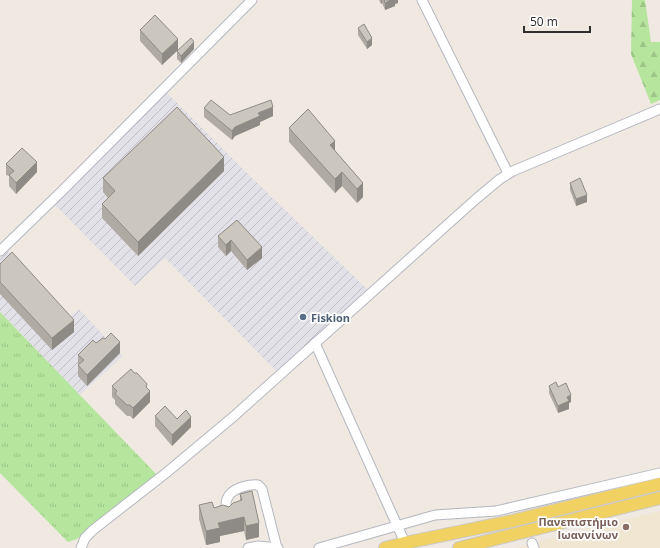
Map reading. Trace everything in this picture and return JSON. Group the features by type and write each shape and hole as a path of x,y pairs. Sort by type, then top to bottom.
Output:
{"main road":[{"path":"385,548 512,521 660,484"},
{"path":"459,548 660,498"}],"street":[{"path":"0,251 62,191 252,0"},
{"path":"422,0 508,173"},
{"path":"79,547 85,538 94,530 233,417 476,199 508,173 660,109"},
{"path":"315,343 405,543"},
{"path":"319,548 435,515 496,511 660,473"},
{"path":"227,515 227,498 233,491 252,485 258,485 262,490 277,548 258,546 248,548"}],"shaded area":[{"path":"167,93 369,291 278,373 165,258 135,286 54,204"},
{"path":"7,250 69,318 79,309 123,356 80,395 0,312 0,257"},
{"name":"Πανεπιστήμιο Ιωαννίνων","path":"660,511 660,548 517,548 566,534"}],"green space":[{"path":"632,0 645,0 651,42 660,42 660,100 651,104 631,54"},
{"path":"0,312 158,476 77,539 68,542 0,473"}],"building":[{"path":"384,0 391,0 385,3"},
{"path":"155,15 178,39 162,54 140,30"},
{"path":"364,24 372,38 367,42 358,28"},
{"path":"191,38 194,42 181,56 177,51"},
{"path":"211,100 230,115 271,100 273,107 258,113 260,116 235,127 232,131 204,108"},
{"path":"177,107 224,157 138,242 102,204 115,191 103,178"},
{"path":"308,109 335,141 330,145 363,183 357,189 342,172 335,179 289,128"},
{"path":"22,148 37,162 16,183 9,175 14,171 6,164"},
{"path":"580,178 587,195 576,199 570,183"},
{"path":"237,220 262,247 247,260 231,240 226,245 218,236"},
{"path":"12,252 74,320 52,338 0,282 0,264"},
{"path":"111,333 120,342 87,375 78,365 84,360 78,355 93,340 96,343 103,338 105,339"},
{"path":"131,369 147,384 146,387 150,391 133,408 130,405 127,405 115,394 117,391 112,386"},
{"path":"556,382 558,387 566,383 571,395 567,397 569,401 558,406 549,386"},
{"path":"165,406 177,419 186,410 191,417 172,435 155,416"},
{"path":"252,491 259,523 246,526 244,517 218,523 220,528 206,531 199,505 212,502 214,508 223,505 229,507 233,503 242,500 240,494"}],"place":[{"name":"Fiskion","path":"303,317"},
{"name":"Πανεπιστήμιο Ιωαννίνων","path":"626,527"}]}
